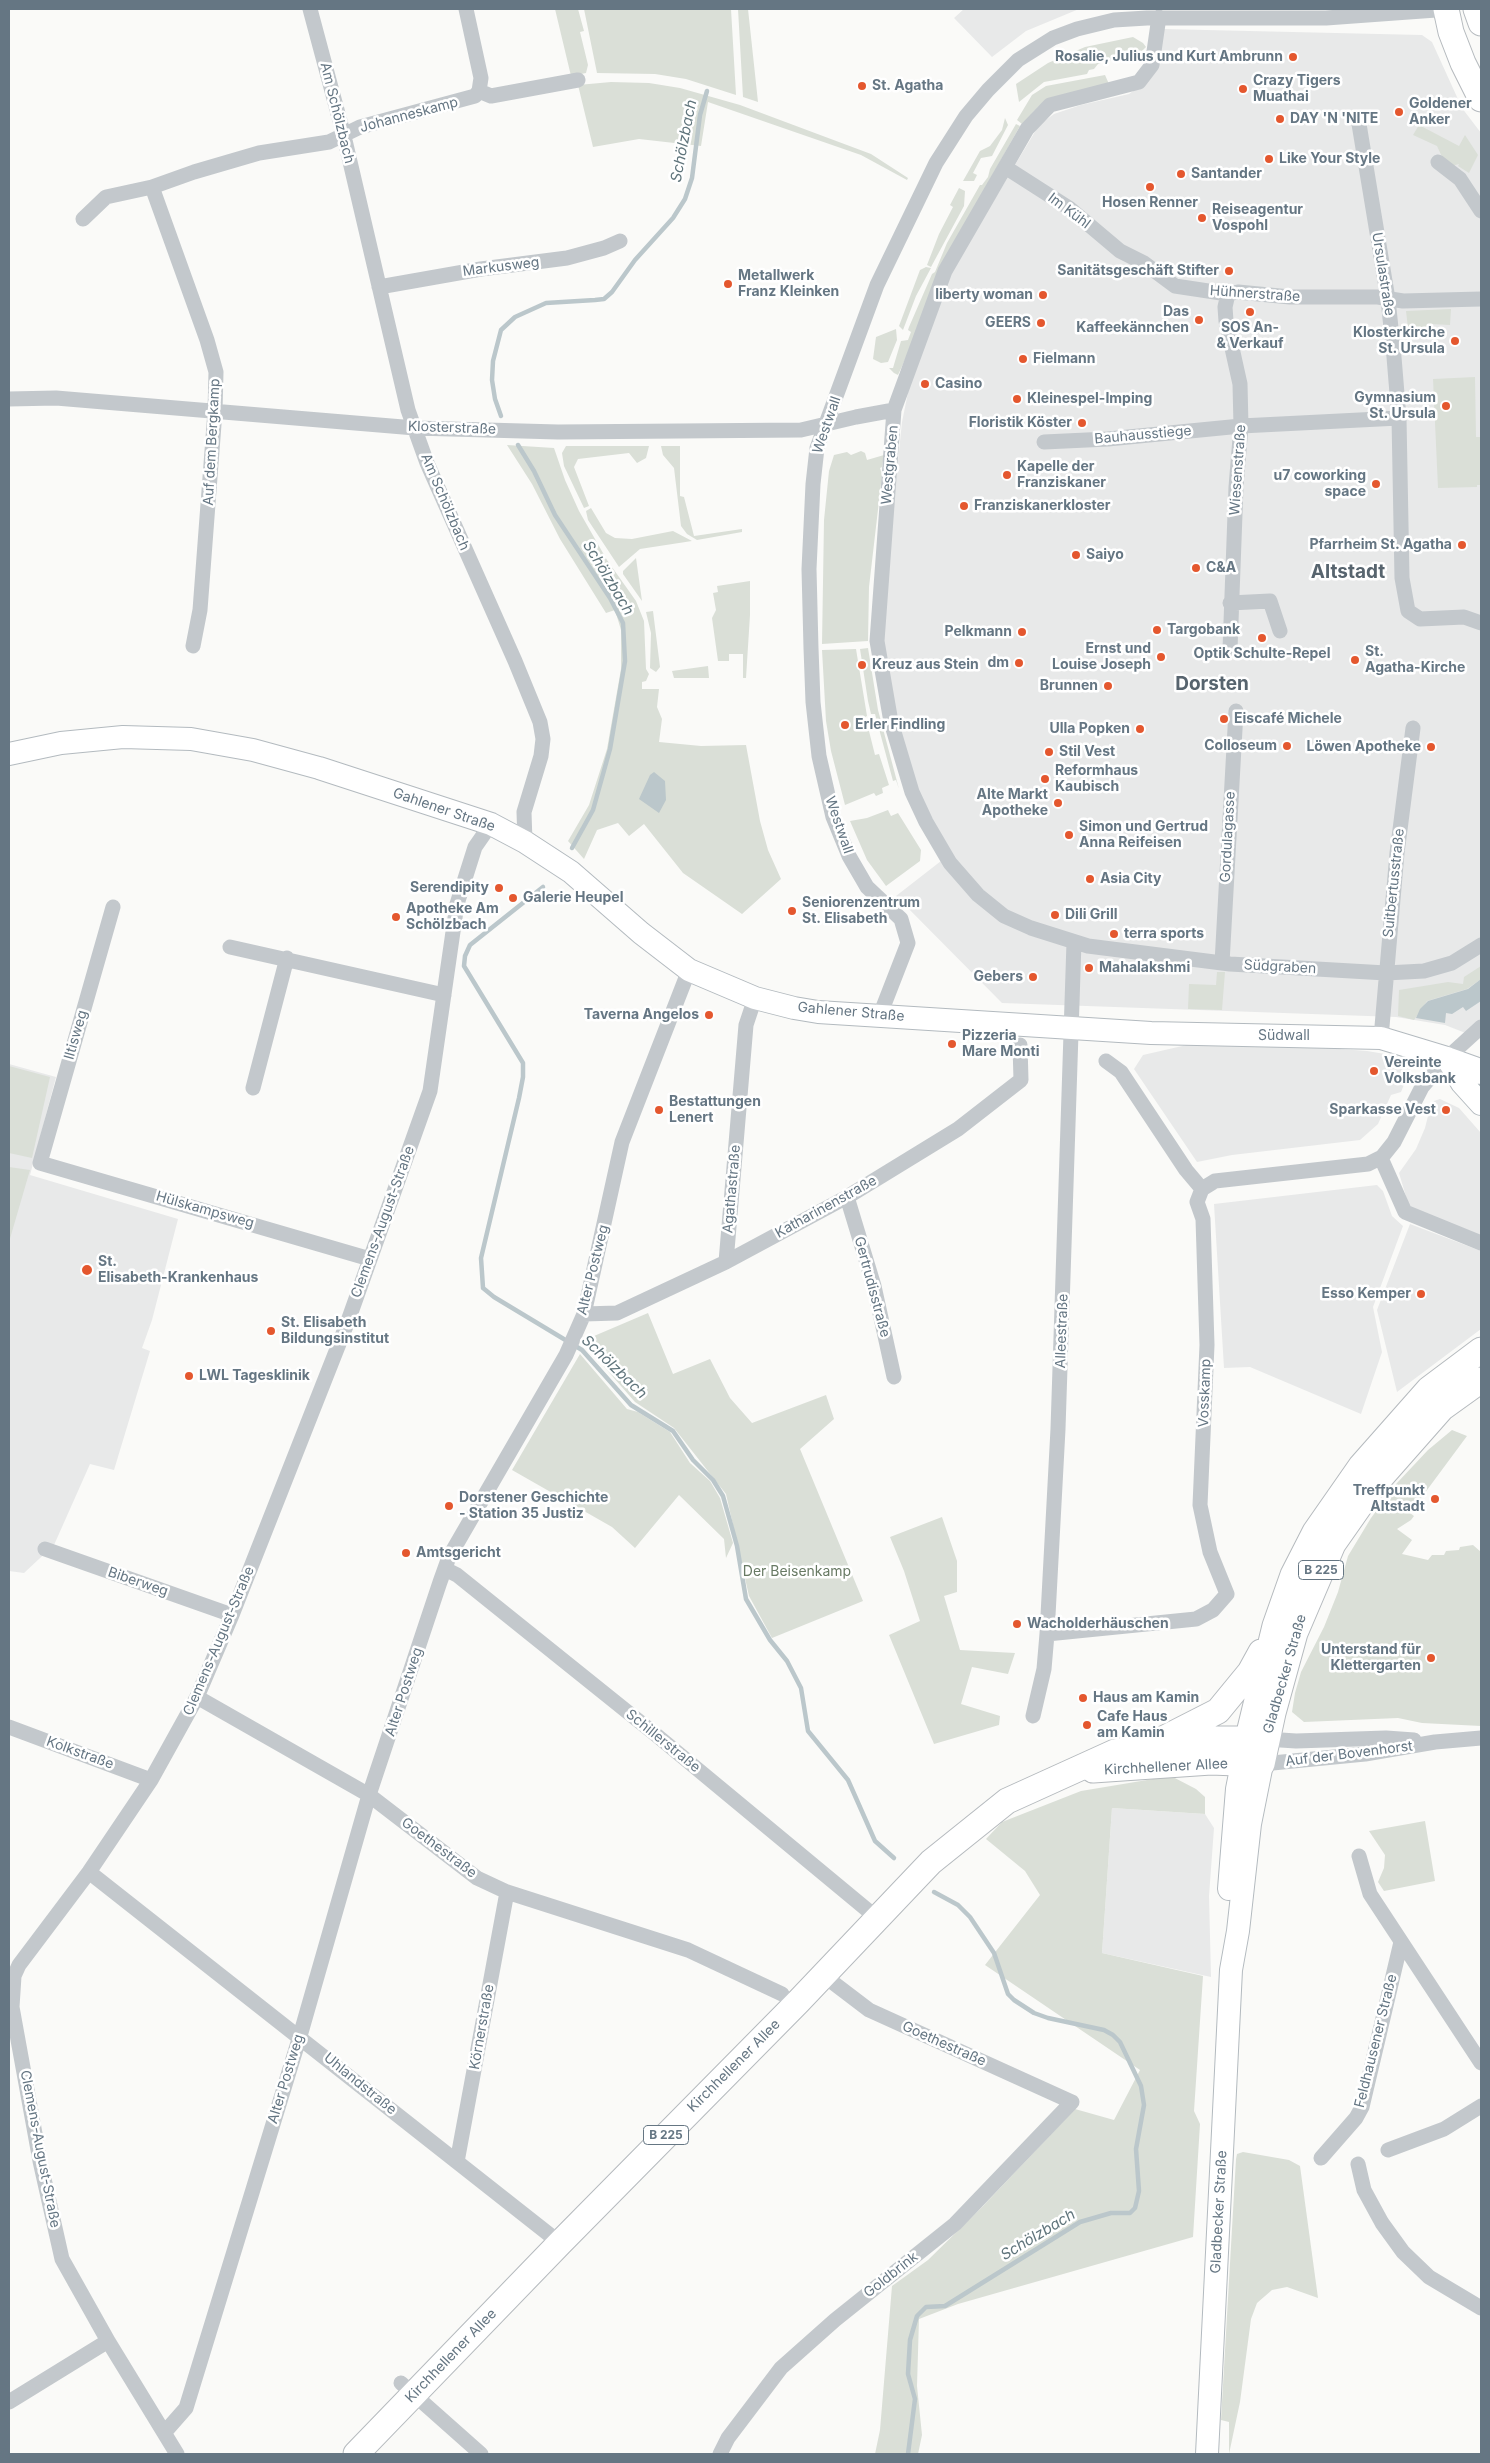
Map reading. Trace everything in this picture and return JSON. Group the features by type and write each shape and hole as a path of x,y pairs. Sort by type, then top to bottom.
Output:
{"main road":[{"path":"1447,9 1451,32 1463,63 1481,99"},
{"path":"1476,9 1481,23"},
{"name":"Gahlener Straße","path":"9,754 61,744 124,737 191,739 253,750 318,768 491,824 525,842 570,872 689,970 755,998 818,1012 1072,1028"},
{"name":"Südwall","path":"1072,1028 1161,1034 1381,1038 1447,1058 1475,1068 1481,1073"},
{"path":"1447,1058 1462,1083 1481,1104"},
{"name":"Gladbecker Straße","path":"1275,1626 1293,1575 1315,1532 1361,1466 1429,1389 1481,1350"},
{"name":"Gladbecker Straße","path":"1257,1738 1295,1633 1333,1544 1375,1484 1442,1408 1481,1380"},
{"path":"1252,1764 1275,1626"},
{"name":"B 225","path":"1154,1744 1218,1711 1250,1672 1275,1626"},
{"path":"1154,1744 1257,1738"},
{"name":"Kirchhellener Allee","path":"356,2454 408,2388 560,2243 823,1975 930,1862 1007,1800 1115,1752 1154,1744"},
{"name":"Kirchhellener Allee","path":"1070,1772 1199,1763 1252,1764"},
{"name":"Gladbecker Straße","path":"1207,2454 1231,1970 1228,1924 1230,1858 1237,1789 1252,1764"}],"street":[{"name":"Am Schölzbach","path":"310,9 344,136 408,410 427,463 540,722 543,738 541,756 524,812 525,842"},
{"path":"466,9 481,78 479,90 490,96 578,80"},
{"name":"Westwall","path":"880,1015 908,943 901,919 867,887 849,856 833,817 819,756 813,702 809,569 817,448 877,285 930,173 966,116 988,90 1018,60 1053,38 1077,29 1114,20 1159,17 1326,18 1447,9"},
{"name":"Westgraben","path":"1074,942 1031,928 1004,916 978,895 950,863 926,822 912,792 891,722 880,670 877,641 894,410 945,271 1027,129 1050,105 1139,82 1152,65 1159,17"},
{"name":"Johanneskamp","path":"344,136 360,127 460,102 475,96 479,90"},
{"name":"Ursulastraße","path":"1358,118 1388,299 1399,418 1402,578 1408,610 1420,619 1464,618 1481,623"},
{"path":"83,219 106,197 152,187 194,172 259,153 329,142 344,136"},
{"path":"1438,162 1460,180 1481,211"},
{"name":"Im Kühl","path":"1005,166 1069,208 1120,251 1132,257"},
{"name":"Auf dem Bergkamp","path":"152,187 216,372 215,411 200,610 193,646"},
{"name":"Markusweg","path":"379,286 481,269 567,258 604,248 620,241"},
{"name":"Hühnerstraße","path":"1132,257 1144,263 1175,286 1228,294 1238,292 1290,297 1388,299 1403,302 1481,299"},
{"name":"Wiesenstraße","path":"1228,294 1225,307 1226,322 1240,384 1241,426 1230,603 1230,649"},
{"name":"Klosterstraße","path":"9,399 56,398 415,428 558,432 801,430 894,410"},
{"path":"9,399 9,409"},
{"name":"Bauhausstiege","path":"1044,442 1108,439 1241,426 1399,418"},
{"path":"1230,603 1270,601 1280,631"},
{"name":"Gordulagasse","path":"1222,963 1236,710"},
{"name":"Suitbertusstraße","path":"1381,1038 1396,853 1414,728"},
{"name":"Clemens-August-Straße","path":"177,2454 108,2341 62,2259 40,2162 10,2005 14,1976 19,1965 88,1872 151,1780 197,1697 232,1615 348,1321 430,1091 457,904 475,847 491,824"},
{"name":"Iltisweg","path":"40,1163 113,907"},
{"name":"Südgraben","path":"1074,942 1088,946 1222,963 1386,973 1424,971 1452,963 1481,944"},
{"name":"Alleestraße","path":"1033,1716 1044,1669 1058,1429 1074,942"},
{"path":"230,947 288,958 444,994"},
{"path":"253,1088 288,958"},
{"name":"Alter Postweg","path":"164,2433 186,2408 300,2036 370,1796 445,1568 566,1355 584,1314 622,1142 689,970"},
{"name":"Agathastraße","path":"726,1262 746,1025 755,998"},
{"path":"1106,1061 1121,1072 1186,1170 1202,1190 1215,1181 1368,1164 1380,1158 1394,1142 1422,1087 1447,1058 1481,1027"},
{"name":"Katharinenstraße","path":"584,1314 617,1313 726,1262 847,1197 958,1129 1021,1080 1020,1045"},
{"path":"1380,1158 1405,1212 1481,1243"},
{"name":"Hülskampsweg","path":"40,1163 370,1259"},
{"name":"Vosskamp","path":"1047,1634 1196,1619 1213,1610 1227,1594 1210,1552 1200,1505 1207,1345 1203,1219 1197,1202 1202,1190"},
{"name":"Gertrudisstraße","path":"847,1197 874,1286 894,1377"},
{"name":"Biberweg","path":"45,1549 232,1615"},
{"name":"Schillerstraße","path":"445,1568 457,1575 662,1740 878,1918"},
{"name":"Goethestraße","path":"197,1697 370,1796 477,1878 507,1892 688,1950 782,1994"},
{"name":"Kolkstraße","path":"9,1727 151,1780"},
{"name":"Auf der Bovenhorst","path":"1257,1738 1296,1741 1386,1738 1435,1742"},
{"name":"Auf der Bovenhorst","path":"1252,1764 1365,1754 1435,1742 1481,1738"},
{"name":"Feldhausener Straße","path":"1359,1856 1370,1894 1481,2063"},
{"name":"Uhlandstraße","path":"88,1872 300,2036 560,2243"},
{"name":"Körnerstraße","path":"457,2162 507,1892"},
{"name":"Feldhausener Straße","path":"1321,2158 1356,2118 1362,2107 1401,1942"},
{"name":"Goethestraße","path":"823,1975 869,2010 1072,2102"},
{"name":"Goldbrink","path":"720,2454 728,2438 781,2368 834,2320 955,2224 1072,2102"},
{"path":"1388,2150 1444,2129 1481,2106"},
{"path":"1358,2164 1364,2190 1382,2223 1404,2252 1430,2277 1481,2308"},
{"path":"9,2402 108,2341"},
{"path":"408,2388 480,2454"}],"shaded area":[{"path":"964,9 1079,9 1026,31 992,57 954,18"},
{"path":"1163,29 1422,35 1432,42 1462,108 1481,133 1481,1039 1445,1025 1396,1017 1002,1003 896,896 941,861 913,781 891,698 883,634 883,606 902,422 913,368 952,270 1039,125 1054,114 1081,105 1129,94 1151,78"},
{"path":"654,772 665,781 666,800 659,813 639,799 650,775"},
{"path":"1481,979 1481,1001 1466,1011 1463,1007 1452,1014 1446,1013 1445,1023 1416,1018 1420,1009 1428,1001 1468,989"},
{"path":"1191,1044 1314,1047 1367,1051 1397,1056 1412,1065 1401,1092 1391,1095 1378,1124 1360,1140 1232,1155 1197,1162 1134,1069 1143,1055"},
{"name":"St. Elisabeth-Krankenhaus","path":"9,1064 56,1077 30,1175 178,1219 152,1320 142,1348 150,1351 114,1470 90,1464 54,1545 24,1573 9,1571"},
{"path":"1440,1099 1459,1108 1481,1133 1481,1236 1413,1209 1408,1203 1399,1173 1416,1149 1425,1128 1430,1108 1434,1101"},
{"path":"1377,1185 1383,1191 1392,1216 1403,1226 1373,1307 1382,1352 1361,1414 1250,1367 1224,1368 1214,1204"},
{"path":"1410,1224 1481,1251 1481,1329 1397,1392 1377,1310"},
{"path":"1112,1808 1205,1814 1214,1828 1209,1896 1211,1977 1102,1953"}],"green space":[{"path":"555,9 578,9 584,31 580,32 588,65 586,73 571,76"},
{"path":"584,9 731,9 736,95 686,79 655,74 597,73"},
{"path":"738,9 748,9 758,102 743,97"},
{"path":"1133,37 1146,47 1142,51 1098,64 1094,69 1089,70 1087,74 1044,82 1019,102 1016,84 1048,63 1085,47"},
{"path":"1105,75 1109,84 1039,106 1022,124 1017,120 1032,95 1046,86"},
{"path":"611,82 649,83 680,88 740,105 871,154 908,178 907,180 861,155 708,102 701,146 639,139 593,147 578,85"},
{"path":"1005,118 1008,125 992,156 981,158 973,173 977,175 974,181 963,181 980,151 990,146 1002,130"},
{"path":"1016,124 1020,126 980,197 898,375 889,368 893,368 901,341 908,340 911,332 908,330 909,327 932,274 935,272 947,243 980,185 988,177 990,169"},
{"path":"1419,125 1459,146 1465,135 1478,155 1469,173 1458,166 1459,164 1452,166 1443,159 1437,146 1413,135"},
{"path":"959,188 965,191 964,206 931,267 927,265 939,234 953,207 950,205"},
{"path":"926,267 931,268 916,296 903,330 899,326 920,270"},
{"path":"1451,309 1450,325 1430,324 1430,337 1408,328 1406,311"},
{"path":"896,329 897,340 888,362 881,363 873,359 876,337"},
{"path":"1475,377 1476,437 1481,437 1481,485 1477,485 1477,487 1438,488 1433,379"},
{"path":"507,445 554,448 565,480 579,511 607,560 636,601 644,621 646,669 649,674 646,681 642,682 642,689 659,689 657,707 662,719 659,742 701,746 746,745 760,821 768,850 781,879 742,914 683,873 644,824 629,836 618,823 597,830 584,859 568,841 589,805 607,749 621,669 621,630 615,610 606,613 560,539 532,484"},
{"path":"566,446 649,446 646,458 637,463 629,453 578,459 574,467 589,506 584,508 564,466 562,453"},
{"path":"661,446 680,446 680,496 684,497 694,536 742,529 742,532 697,540 687,534 681,526 674,468 663,455"},
{"path":"861,451 865,453 867,460 884,455 882,467 880,468 882,475 869,587 868,641 822,644 824,520 829,471 834,455 847,452 851,455"},
{"path":"591,508 606,533 615,538 632,539 673,531 692,541 640,549 619,567 588,520 586,511"},
{"path":"636,558 642,601 623,574 623,571"},
{"path":"750,581 746,678 743,678 743,654 729,654 729,661 718,661 712,618 716,610 713,593 718,592 717,586"},
{"path":"653,611 660,667 656,672 650,668 651,633 646,612"},
{"path":"868,648 878,710 899,789 896,780 893,781 875,714 871,714 868,701 860,649"},
{"path":"856,649 867,716 863,718 862,722 864,726 868,727 875,755 879,754 889,785 882,788 883,793 876,796 874,793 845,805 831,751 826,721 822,650"},
{"path":"708,666 709,678 674,678 672,671"},
{"path":"888,810 891,816 898,813 921,850 920,861 886,886 867,860 850,821 867,818"},
{"path":"1481,966 1481,979 1467,989 1427,1001 1414,1020 1398,1016 1399,990 1448,982 1463,984 1464,977"},
{"path":"1217,972 1225,972 1222,1010 1188,1009 1189,984 1216,985"},
{"path":"9,1066 50,1077 32,1158 9,1153"},
{"path":"9,1167 30,1170 9,1242"},
{"name":"Der Beisenkamp","path":"648,1313 673,1374 710,1359 730,1398 752,1423 826,1395 834,1419 800,1449 863,1601 772,1638 749,1596 726,1494 674,1428 635,1402 585,1345 590,1341 587,1339"},
{"path":"580,1354 627,1409 638,1412 670,1432 690,1463 710,1481 720,1498 733,1543 726,1558 724,1539 679,1495 635,1548 612,1527 512,1470"},
{"path":"1452,1430 1467,1436 1410,1513 1414,1516 1411,1520 1397,1529 1412,1540 1402,1554 1428,1560 1432,1555 1444,1555 1446,1551 1459,1550 1460,1547 1473,1545 1481,1552 1481,1726 1422,1723 1398,1718 1304,1722 1292,1712 1295,1693 1301,1672 1324,1627 1338,1592 1348,1556 1371,1518 1397,1483 1428,1450"},
{"path":"942,1517 957,1561 957,1592 944,1596 960,1650 1015,1653 1008,1674 972,1667 961,1704 1000,1716 999,1725 934,1744 889,1635 920,1621 904,1571 890,1537"},
{"path":"1171,1776 1196,1789 1205,1797 1205,1814 1112,1808 1102,1953 1203,1976 1194,2111 1200,2124 1193,2237 958,2304 919,2319 917,2386 922,2435 918,2454 875,2454 880,2430 892,2286 928,2260 983,2206 1075,2109 1114,2120 1140,2070 985,1965 1040,1895 1025,1871 986,1839 1002,1822 1081,1791"},
{"path":"1425,1821 1435,1881 1384,1891 1378,1882 1384,1868 1385,1855 1369,1831"},
{"path":"1243,2152 1289,2160 1300,2166 1318,2298 1287,2287 1272,2290 1257,2303 1251,2319 1240,2402 1229,2454 1229,2422 1221,2420 1236,2159 1237,2154"}],"waterway":[{"name":"Schölzbach","path":"501,416 495,399 492,380 493,361 501,330 515,317 546,303 604,299 612,292 635,260 673,218 685,199 692,178 700,115 707,91"},
{"name":"Schölzbach","path":"518,445 534,471 555,515 610,598 623,623 625,661 610,749 593,810 572,848"},
{"name":"Schölzbach","path":"543,887 470,945 465,956 464,966 523,1063 523,1077 519,1098 481,1258 483,1288 494,1297 582,1350 631,1405 673,1431 693,1460 713,1480 723,1496 737,1546 746,1599 770,1640 787,1661 801,1688 808,1731 848,1780 875,1841 894,1858"},
{"name":"Schölzbach","path":"908,2454 915,2399 908,2374 910,2340 917,2316 926,2307 945,2306 1080,2222 1111,2213 1130,2213 1135,2208 1139,2191 1136,2149 1144,2105 1141,2086 1120,2042 1104,2030 1048,2018 1034,2013 1014,2000 1008,1994 994,1953 970,1917 958,1905 934,1892"}],"place":[{"name":"Rosalie, Julius und Kurt Ambrunn","path":"1293,57"},
{"name":"St. Agatha","path":"862,86"},
{"name":"Crazy Tigers Muathai","path":"1243,89"},
{"name":"Goldener Anker","path":"1399,112"},
{"name":"DAY 'N 'NITE","path":"1280,119"},
{"name":"Like Your Style","path":"1269,159"},
{"name":"Santander","path":"1181,174"},
{"name":"Hosen Renner","path":"1150,187"},
{"name":"Reiseagentur Vospohl","path":"1202,218"},
{"name":"Sanitätsgeschäft Stifter","path":"1229,271"},
{"name":"Metallwerk Franz Kleinken","path":"728,284"},
{"name":"liberty woman","path":"1043,295"},
{"name":"SOS An- & Verkauf","path":"1250,312"},
{"name":"Das Kaffeekännchen","path":"1199,320"},
{"name":"GEERS","path":"1041,323"},
{"name":"Klosterkirche St. Ursula","path":"1455,341"},
{"name":"Fielmann","path":"1023,359"},
{"name":"Casino","path":"925,384"},
{"name":"Kleinespel-Imping","path":"1017,399"},
{"name":"Gymnasium St. Ursula","path":"1446,406"},
{"name":"Floristik Köster","path":"1082,423"},
{"name":"Kapelle der Franziskaner","path":"1007,475"},
{"name":"u7 coworking space","path":"1376,484"},
{"name":"Franziskanerkloster","path":"964,506"},
{"name":"Pfarrheim St. Agatha","path":"1462,545"},
{"name":"Saiyo","path":"1076,555"},
{"name":"C&A","path":"1196,568"},
{"name":"Targobank","path":"1157,630"},
{"name":"Pelkmann","path":"1022,632"},
{"name":"Optik Schulte-Repel","path":"1262,638"},
{"name":"Ernst und Louise Joseph","path":"1161,657"},
{"name":"St. Agatha-Kirche","path":"1355,660"},
{"name":"dm","path":"1019,663"},
{"name":"Kreuz aus Stein","path":"862,665"},
{"name":"Brunnen","path":"1108,686"},
{"name":"Eiscafé Michele","path":"1224,719"},
{"name":"Erler Findling","path":"845,725"},
{"name":"Ulla Popken","path":"1140,729"},
{"name":"Colloseum","path":"1287,746"},
{"name":"Löwen Apotheke","path":"1431,747"},
{"name":"Stil Vest","path":"1049,752"},
{"name":"Reformhaus Kaubisch","path":"1045,779"},
{"name":"Alte Markt Apotheke","path":"1058,803"},
{"name":"Simon und Gertrud Anna Reifeisen","path":"1069,835"},
{"name":"Asia City","path":"1090,879"},
{"name":"Serendipity","path":"499,888"},
{"name":"Galerie Heupel","path":"513,898"},
{"name":"Seniorenzentrum St. Elisabeth","path":"792,911"},
{"name":"Dili Grill","path":"1055,915"},
{"name":"Apotheke Am Schölzbach","path":"396,917"},
{"name":"terra sports","path":"1114,934"},
{"name":"Mahalakshmi","path":"1089,968"},
{"name":"Gebers","path":"1033,977"},
{"name":"Taverna Angelos","path":"709,1015"},
{"name":"Pizzeria Mare Monti","path":"952,1044"},
{"name":"Vereinte Volksbank","path":"1374,1071"},
{"name":"Bestattungen Lenert","path":"659,1110"},
{"name":"Sparkasse Vest","path":"1446,1110"},
{"name":"St. Elisabeth-Krankenhaus","path":"87,1270"},
{"name":"Esso Kemper","path":"1421,1294"},
{"name":"St. Elisabeth Bildungsinstitut","path":"271,1331"},
{"name":"LWL Tagesklinik","path":"189,1376"},
{"name":"Treffpunkt Altstadt","path":"1435,1499"},
{"name":"Dorstener Geschichte - Station 35 Justiz","path":"449,1506"},
{"name":"Amtsgericht","path":"406,1553"},
{"name":"Wacholderhäuschen","path":"1017,1624"},
{"name":"Unterstand für Klettergarten","path":"1431,1658"},
{"name":"Haus am Kamin","path":"1083,1698"},
{"name":"Cafe Haus am Kamin","path":"1087,1725"}],"district":[{"name":"Altstadt","path":"1348,572"},
{"name":"Dorsten","path":"1212,684"}]}
